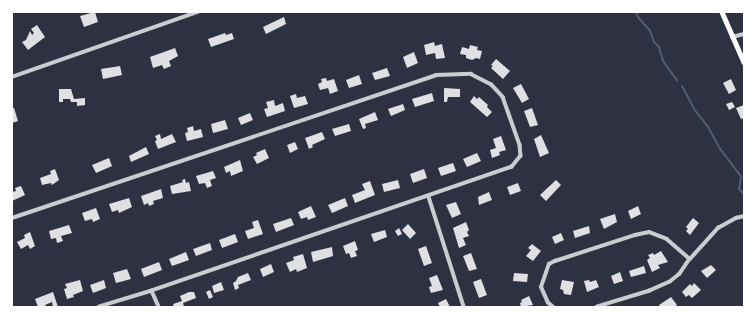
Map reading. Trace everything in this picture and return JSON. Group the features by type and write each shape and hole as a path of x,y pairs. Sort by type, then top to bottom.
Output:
{"main road":[{"path":"722,12 744,62"}],"street":[{"path":"12,77 198,12"},
{"path":"732,37 744,34"},
{"path":"12,218 436,75 471,74 491,84 503,97 520,145 521,156 512,167 429,197 152,291 99,307"},
{"path":"429,197 464,307"},
{"path":"597,307 650,291 670,282 680,274 690,259 718,228 736,218 744,216"},
{"path":"553,307 548,303 541,287 549,264 555,260 649,232 667,239 690,259"},
{"path":"152,291 159,307"}],"building":[{"path":"95,12 98,22 84,27 80,16"},
{"path":"284,17 286,24 266,34 263,27"},
{"path":"37,25 45,37 28,50 22,42 26,40 30,31 32,35 34,33 31,29"},
{"path":"225,33 226,35 232,33 234,39 211,47 208,39"},
{"path":"434,42 435,46 442,44 445,58 436,59 435,53 426,55 424,45"},
{"path":"470,45 478,47 477,50 482,51 480,59 476,58 472,60 466,58 466,55 460,54 462,47 469,49"},
{"path":"175,48 178,56 169,61 171,66 164,69 162,65 153,68 150,57"},
{"path":"414,52 418,63 407,68 403,57"},
{"path":"496,59 510,71 503,79 491,68 493,66 491,65"},
{"path":"120,66 122,75 103,79 101,69"},
{"path":"387,68 390,76 375,80 372,73"},
{"path":"359,75 362,84 349,88 346,80"},
{"path":"326,78 327,81 334,79 338,91 330,94 328,88 320,90 318,84 322,82 321,79"},
{"path":"731,79 736,90 729,94 723,83"},
{"path":"521,84 529,99 522,103 513,88"},
{"path":"444,88 460,89 460,97 448,97 447,102 444,102"},
{"path":"59,89 71,89 74,99 85,98 85,105 77,106 77,102 71,102 70,99 63,99 63,102 59,102"},
{"path":"432,93 434,101 415,107 412,99"},
{"path":"296,94 297,98 305,96 308,104 294,108 290,96"},
{"path":"474,96 477,99 479,97 488,105 487,107 492,112 487,117 470,102"},
{"path":"274,100 275,106 283,103 285,111 267,117 264,109 268,108 266,102"},
{"path":"732,102 735,107 729,110 726,104"},
{"path":"403,104 405,110 391,116 388,109"},
{"path":"744,105 744,118 741,119 736,108"},
{"path":"12,108 14,108 18,121 12,123"},
{"path":"532,108 538,125 530,127 524,111"},
{"path":"375,112 378,120 365,124 366,128 363,129 359,119"},
{"path":"250,113 253,120 241,125 238,118"},
{"path":"225,120 228,129 213,133 211,124"},
{"path":"349,124 351,131 335,136 332,129"},
{"path":"193,126 194,131 201,129 203,137 187,141 185,133 188,132 187,128"},
{"path":"322,132 325,139 312,145 313,147 309,149 305,138"},
{"path":"160,134 161,139 172,134 176,142 158,149 155,136"},
{"path":"541,135 549,153 540,157 534,139"},
{"path":"501,136 506,150 499,152 500,155 492,158 490,150 496,148 493,139"},
{"path":"295,142 298,149 290,153 287,145"},
{"path":"146,147 149,154 131,162 129,156"},
{"path":"265,149 269,158 257,164 253,157 257,155 256,153"},
{"path":"477,153 481,161 467,167 463,159"},
{"path":"109,158 112,166 96,173 92,165"},
{"path":"240,160 243,171 231,176 230,171 226,173 224,167"},
{"path":"453,163 456,171 441,176 438,168"},
{"path":"55,169 59,180 52,185 51,183 42,185 40,178 51,174 50,171"},
{"path":"424,169 427,178 413,183 410,174"},
{"path":"213,171 216,178 210,180 212,186 207,188 205,183 199,184 196,176"},
{"path":"185,179 186,183 189,182 191,191 172,194 170,186 183,182 182,180"},
{"path":"398,180 400,188 384,192 382,184"},
{"path":"556,180 561,185 546,201 540,195"},
{"path":"370,181 375,195 355,203 352,195 365,190 362,184"},
{"path":"518,183 521,191 510,195 507,187"},
{"path":"21,186 25,195 12,201 12,192 16,191 15,188"},
{"path":"161,189 163,198 153,201 154,204 149,206 148,203 144,205 141,196"},
{"path":"489,192 492,200 479,205 478,197"},
{"path":"129,198 132,207 119,213 118,210 112,212 109,204"},
{"path":"345,198 348,206 332,213 328,205"},
{"path":"456,202 461,214 452,218 446,205"},
{"path":"311,206 316,217 308,220 307,217 301,219 298,212"},
{"path":"638,206 641,214 631,219 628,211"},
{"path":"96,208 100,219 93,222 92,219 85,221 82,213"},
{"path":"615,214 617,222 604,229 600,219"},
{"path":"291,218 294,225 276,232 273,224"},
{"path":"693,218 699,223 690,235 686,231 688,229 686,227"},
{"path":"258,220 263,234 248,239 245,231 254,228 252,222"},
{"path":"466,222 469,230 467,232 469,236 463,238 466,245 459,248 453,228"},
{"path":"408,224 416,233 410,239 402,230"},
{"path":"69,225 72,233 61,236 63,241 57,243 56,238 51,239 49,231"},
{"path":"589,226 590,233 575,238 573,231"},
{"path":"399,228 402,234 398,236 395,231"},
{"path":"385,230 387,237 374,242 371,234"},
{"path":"30,232 35,246 30,249 28,245 21,249 17,242 25,238 24,235"},
{"path":"561,233 564,240 555,244 552,237"},
{"path":"235,234 238,242 222,248 219,240"},
{"path":"355,241 358,250 355,251 357,256 351,258 349,253 346,254 343,246"},
{"path":"210,243 212,250 196,256 193,249"},
{"path":"532,244 541,251 533,261 526,256 531,250 528,248"},
{"path":"426,246 432,263 424,266 418,249"},
{"path":"332,247 333,256 313,262 311,252"},
{"path":"661,251 668,262 658,265 660,268 652,272 647,260 650,258 648,255 653,253 654,255"},
{"path":"186,252 189,260 172,266 169,259"},
{"path":"471,253 477,269 469,271 463,256"},
{"path":"303,254 307,268 297,272 296,269 290,272 286,263 294,260 293,257"},
{"path":"159,262 162,270 144,277 141,269"},
{"path":"271,264 274,272 263,277 260,269"},
{"path":"711,265 716,270 707,278 701,271"},
{"path":"644,266 646,273 631,277 629,271"},
{"path":"127,269 131,279 116,283 113,273"},
{"path":"620,272 623,281 614,284 611,276"},
{"path":"248,273 251,280 238,285 239,288 235,290 233,283 238,277"},
{"path":"514,273 528,274 527,282 513,281"},
{"path":"437,275 443,290 431,293 429,287 432,286 429,278"},
{"path":"481,279 487,295 479,298 473,282"},
{"path":"80,280 83,291 73,295 74,297 67,299 64,289 67,288 65,284"},
{"path":"104,280 106,288 93,293 90,285"},
{"path":"562,280 574,282 571,295 564,294 563,290 560,289"},
{"path":"589,280 590,282 596,280 599,287 587,292 584,281"},
{"path":"221,282 224,290 214,293 212,286"},
{"path":"694,283 701,290 692,298 689,295 686,297 682,292 690,284 692,286"},
{"path":"210,290 213,297 209,299 206,292"},
{"path":"53,292 58,307 53,307 52,302 45,305 46,307 38,307 35,299"},
{"path":"189,292 194,292 196,298 183,303 184,307 174,307 173,304 182,301 180,296"},
{"path":"529,296 533,305 521,307 521,300"},
{"path":"671,297 677,305 674,307 660,307 659,305"},
{"path":"446,299 450,307 440,307 438,303"}],"waterway":[{"path":"636,12 638,17 650,31 654,42 659,47 663,61 677,80"},
{"path":"682,86 694,109 708,127 721,150 741,177 739,189 744,194"}]}
